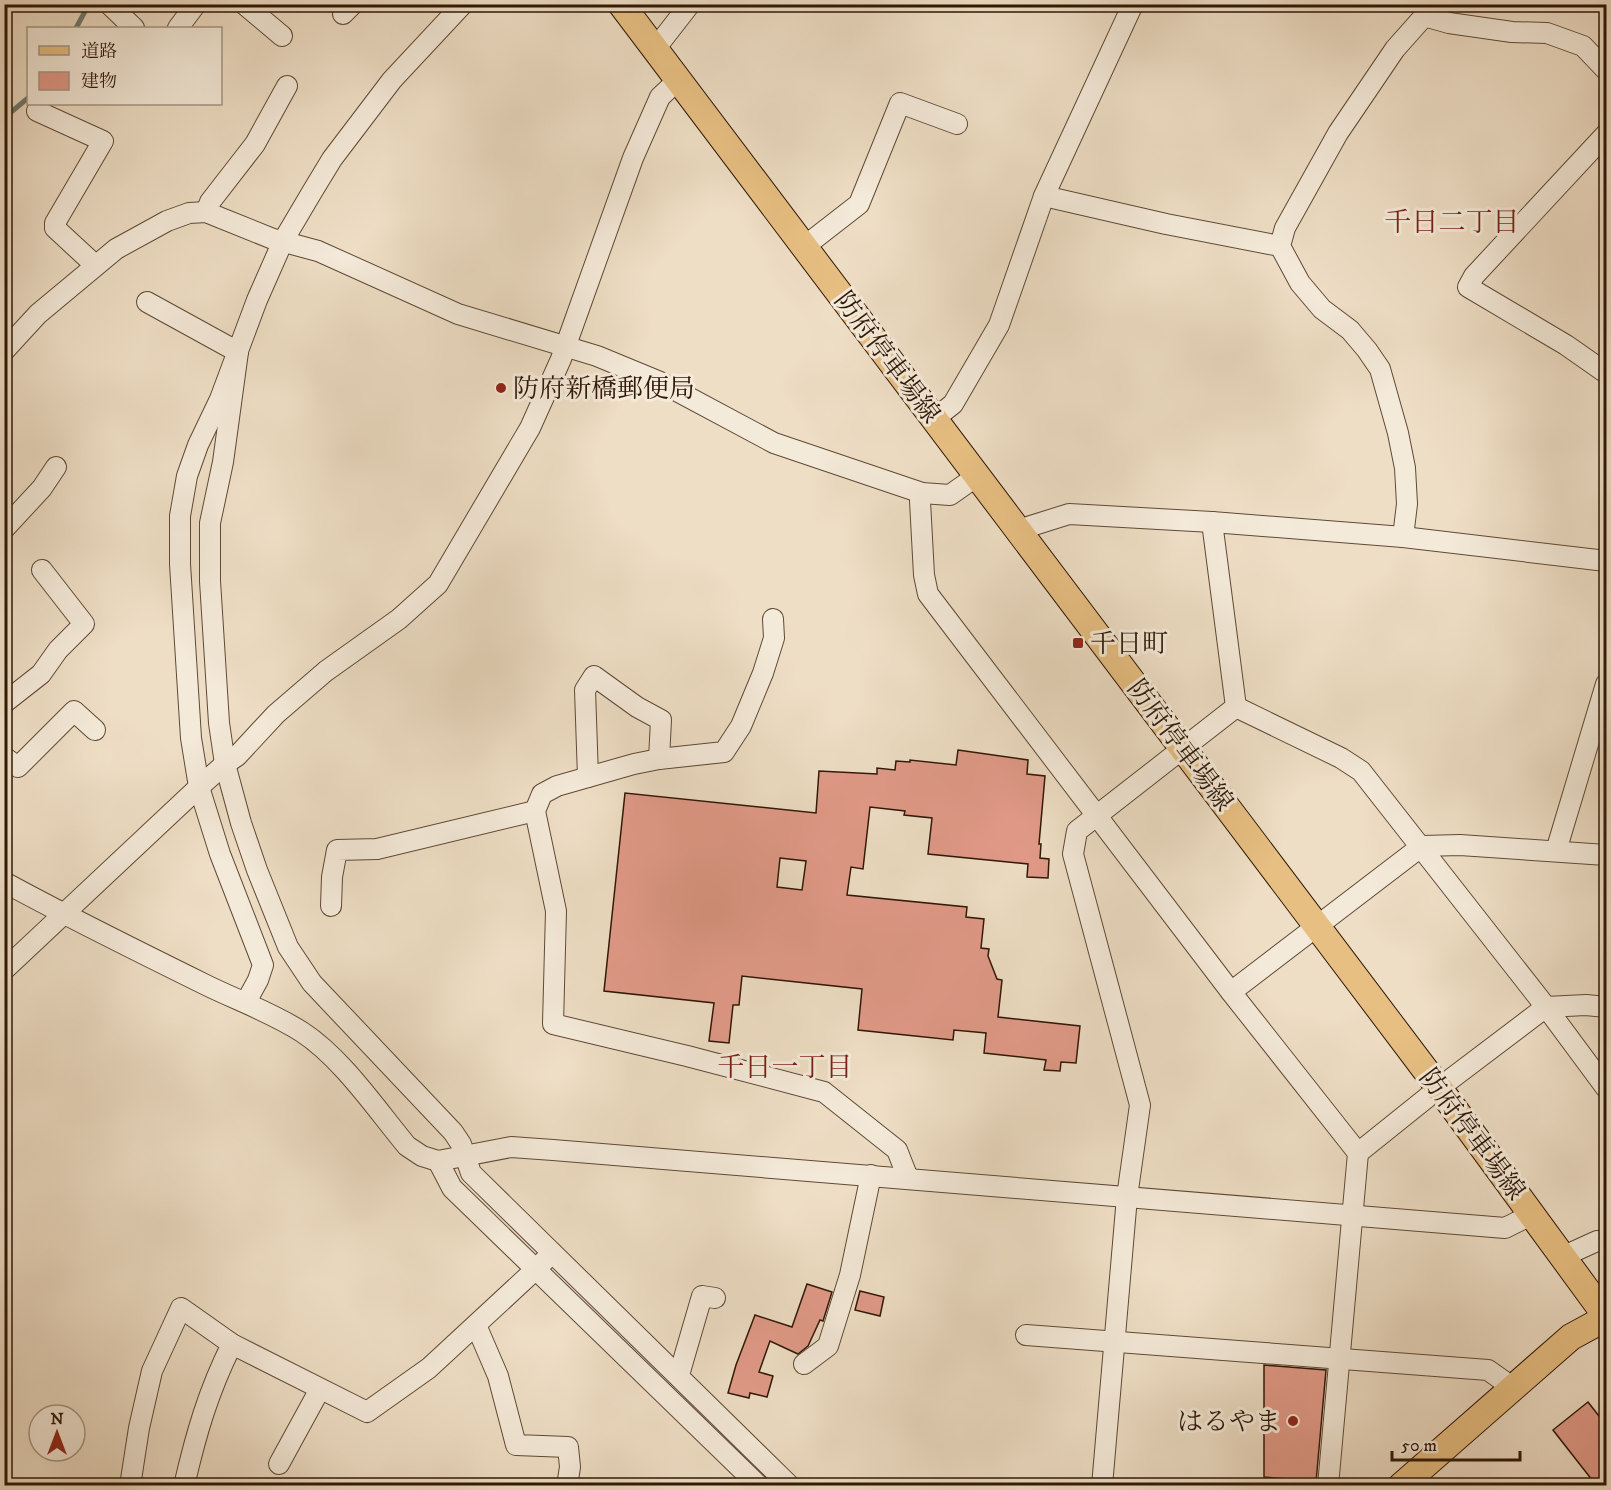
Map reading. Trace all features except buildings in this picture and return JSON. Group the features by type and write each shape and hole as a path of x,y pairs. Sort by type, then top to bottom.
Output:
{"main road":[{"name":"防府停車場線","path":"621,4 1439,1088 1564,1256 1606,1317"},
{"path":"1401,1485 1571,1337 1606,1317"}],"street":[{"path":"109,4 133,27"},
{"path":"179,27 196,4"},
{"path":"244,4 282,36"},
{"path":"246,1002 263,965 220,854 199,787 191,738 180,564 180,516 187,476 220,399 257,300 283,242 339,150 392,80 463,4"},
{"path":"655,50 690,4"},
{"path":"934,419 953,404 999,325 1044,196 1133,4"},
{"path":"1403,537 1407,504 1405,468 1380,369 1350,330 1322,309 1300,283 1280,246 1285,228 1338,133 1395,49 1429,10 1459,25 1512,32 1547,33 1583,46 1606,70"},
{"path":"4,970 199,787 237,756 276,714 326,671 399,619 438,584 530,428 561,359 633,158 660,97 678,80"},
{"path":"206,212 210,202 255,144 287,86"},
{"path":"805,246 859,204 900,103 957,124"},
{"path":"37,111 103,141 56,223 56,228 95,265"},
{"path":"1606,134 1474,276 1468,287 1566,345 1606,373"},
{"path":"1044,196 1166,224 1280,246"},
{"path":"4,351 38,314 116,249 167,221 189,213 206,212 273,239 318,251 458,314 597,356 660,382 774,443 922,493 950,495 977,476"},
{"path":"147,302 238,352"},
{"path":"238,352 223,462 210,523 219,723 225,764 254,861 288,947 312,983 453,1132 461,1144 471,1173 790,1485"},
{"path":"4,529 42,488 56,467"},
{"path":"922,493 920,501 924,575 928,594 1231,992 1358,1153 1328,1485"},
{"path":"1018,530 1069,514 1212,522 1403,537 1606,561"},
{"path":"1212,522 1236,707"},
{"path":"4,703 41,674 58,650 84,624 42,570"},
{"path":"773,619 774,638 763,673 741,726 724,752 659,759 557,786 542,794 535,811 556,911 553,1024 633,1042 824,1092 897,1150 908,1178"},
{"path":"588,777 585,690 594,676 637,707 661,720 659,759"},
{"path":"1556,851 1606,684"},
{"path":"1102,1485 1127,1197 1140,1106 1073,854 1077,831 1236,707"},
{"path":"1236,707 1341,758 1361,771 1422,846 1606,1088"},
{"path":"4,757 18,767 74,711 94,730"},
{"path":"331,906 332,877 338,850 376,849 535,811"},
{"path":"1231,992 1422,846 1460,845 1606,855"},
{"path":"4,882 207,986 246,1002 303,1033 334,1059 407,1146 422,1156 438,1161 512,1147 1505,1228 1533,1214"},
{"path":"1358,1153 1546,1007 1586,1005 1606,1007"},
{"path":"438,1161 452,1188 536,1269 739,1477 759,1485"},
{"path":"804,1364 828,1346 850,1275 871,1175"},
{"path":"1564,1256 1597,1241 1606,1242"},
{"path":"130,1485 139,1428 152,1371 181,1308 232,1344 367,1412 429,1368 552,1253"},
{"path":"679,1375 702,1296 715,1298"},
{"path":"476,1325 498,1376 516,1445 568,1447 570,1467 567,1485"},
{"path":"1026,1335 1488,1370 1512,1388"},
{"path":"184,1485 198,1427 214,1379 232,1344"},
{"path":"279,1464 320,1389"}],"waterway":[{"path":"77,27 89,4"},
{"path":"4,118 27,99"}],"place":[{"name":"防府新橋郵便局","path":"501,388"},
{"name":"千日町","path":"1078,643"},
{"name":"はるやま","path":"1293,1421"}],"district":[{"name":"千日二丁目","path":"1452,222"},
{"name":"千日一丁目","path":"785,1067"}]}
